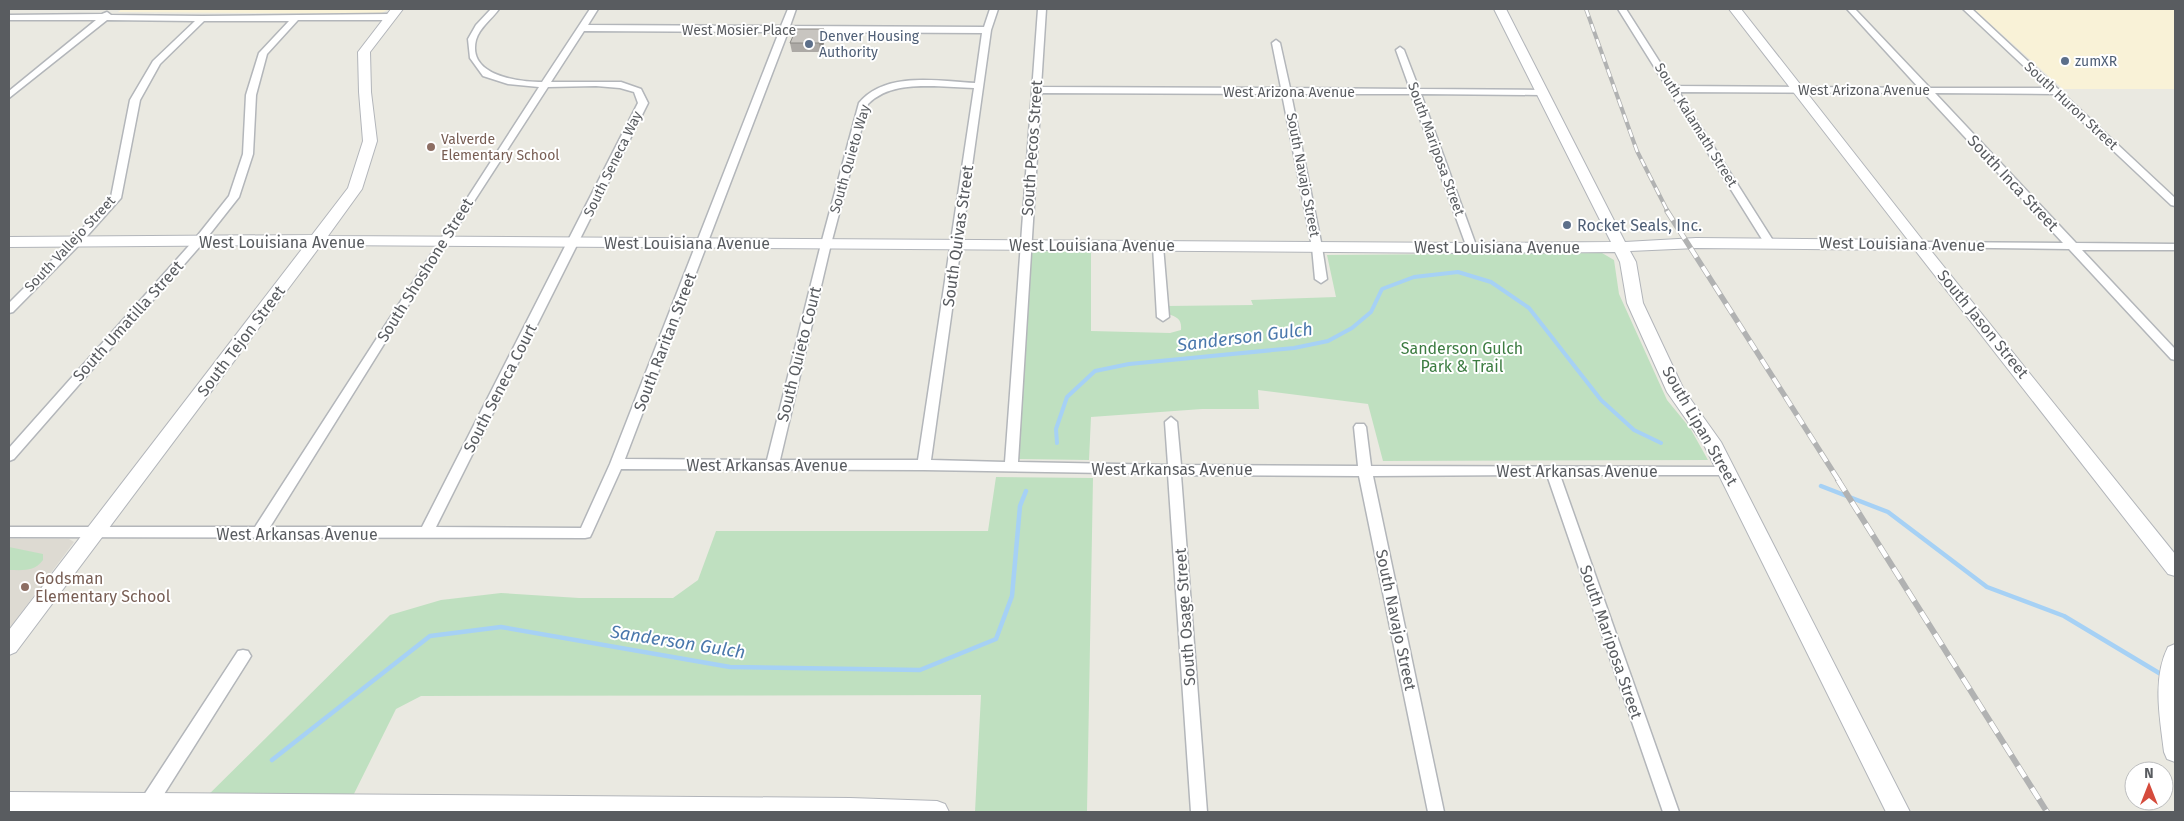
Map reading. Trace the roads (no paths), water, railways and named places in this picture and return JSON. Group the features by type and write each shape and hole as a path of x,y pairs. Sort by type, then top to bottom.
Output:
{"street":[{"path":"9,95 115,9"},
{"path":"494,9 472,38 471,45 477,65 496,80 511,83 544,84"},
{"name":"South Shoshone Street","path":"259,533 442,243 594,9"},
{"name":"South Raritan Street","path":"585,533 617,464 792,9"},
{"name":"South Quivas Street","path":"924,465 987,30 994,9"},
{"name":"South Pecos Street","path":"1010,468 1042,9"},
{"name":"South Lipan Street","path":"1500,9 1628,262 1635,303 1676,392 1712,442 1727,470 1898,812"},
{"name":"South Kalamath Street","path":"1622,9 1769,242"},
{"name":"South Jason Street","path":"1736,9 1919,245 2175,568"},
{"name":"South Inca Street","path":"1851,9 2175,356"},
{"name":"South Huron Street","path":"1967,9 2175,203"},
{"path":"9,18 296,18 393,13"},
{"name":"South Tejon Street","path":"9,646 355,189 370,141 365,92 364,52 393,13"},
{"name":"South Umatilla Street","path":"9,456 198,242 234,197 248,154 251,94 263,53 296,18"},
{"name":"South Vallejo Street","path":"9,309 76,242 116,198 135,100 156,63 202,19"},
{"name":"West Mosier Place","path":"582,28 987,30"},
{"name":"South Navajo Street","path":"1276,43 1317,247 1321,278"},
{"name":"South Mariposa Street","path":"1400,50 1472,248"},
{"name":"South Seneca Way","path":"544,84 622,85 639,90 644,97 643,103 574,242"},
{"name":"South Quieto Way","path":"826,244 864,103 867,98 883,88 898,85 979,86"},
{"name":"West Arizona Avenue","path":"1673,89 2055,91"},
{"name":"West Arizona Avenue","path":"1037,90 1541,92"},
{"name":"West Louisiana Avenue","path":"9,242 317,240 442,243 574,242 1472,248 1769,242 2175,247"},
{"name":"South Seneca Court","path":"426,534 574,242"},
{"name":"South Quieto Court","path":"772,465 826,244"},
{"path":"1158,246 1163,317"},
{"name":"South Osage Street","path":"1171,422 1200,812"},
{"name":"South Navajo Street","path":"1360,427 1365,471 1436,812"},
{"name":"West Arkansas Avenue","path":"617,464 924,465 1010,468 1365,471 1727,470"},
{"name":"South Mariposa Street","path":"1552,471 1671,812"},
{"name":"West Arkansas Avenue","path":"9,532 585,533"},
{"path":"2175,653 2171,664 2170,715 2175,752"},
{"path":"148,804 243,656"},
{"path":"9,803 475,810 850,810 937,812"}],"waterway":[{"name":"Sanderson Gulch","path":"1057,443 1056,429 1067,397 1095,371 1129,364 1294,348 1328,341 1352,328 1371,312 1382,289 1414,277 1458,272 1491,282 1529,308 1601,400 1634,430 1661,443"},
{"name":"Sanderson Gulch","path":"1821,486 1888,512 1987,587 2064,616 2164,676"},
{"name":"Sanderson Gulch","path":"272,760 430,636 501,627 730,667 920,670 996,639 1012,596 1020,506 1026,491"}],"railway":[{"path":"1586,9 1637,151 1668,212"},
{"path":"1667,211 1839,481"},
{"path":"1838,480 2047,812"}],"place":[{"name":"Denver Housing Authority","path":"809,44"},
{"name":"zumXR","path":"2065,61"},
{"name":"Valverde Elementary School","path":"431,147"},
{"name":"Rocket Seals, Inc.","path":"1567,225"},
{"name":"Godsman Elementary School","path":"25,587"}],"park label":[{"name":"Sanderson Gulch Park & Trail","path":"1462,357"}]}
